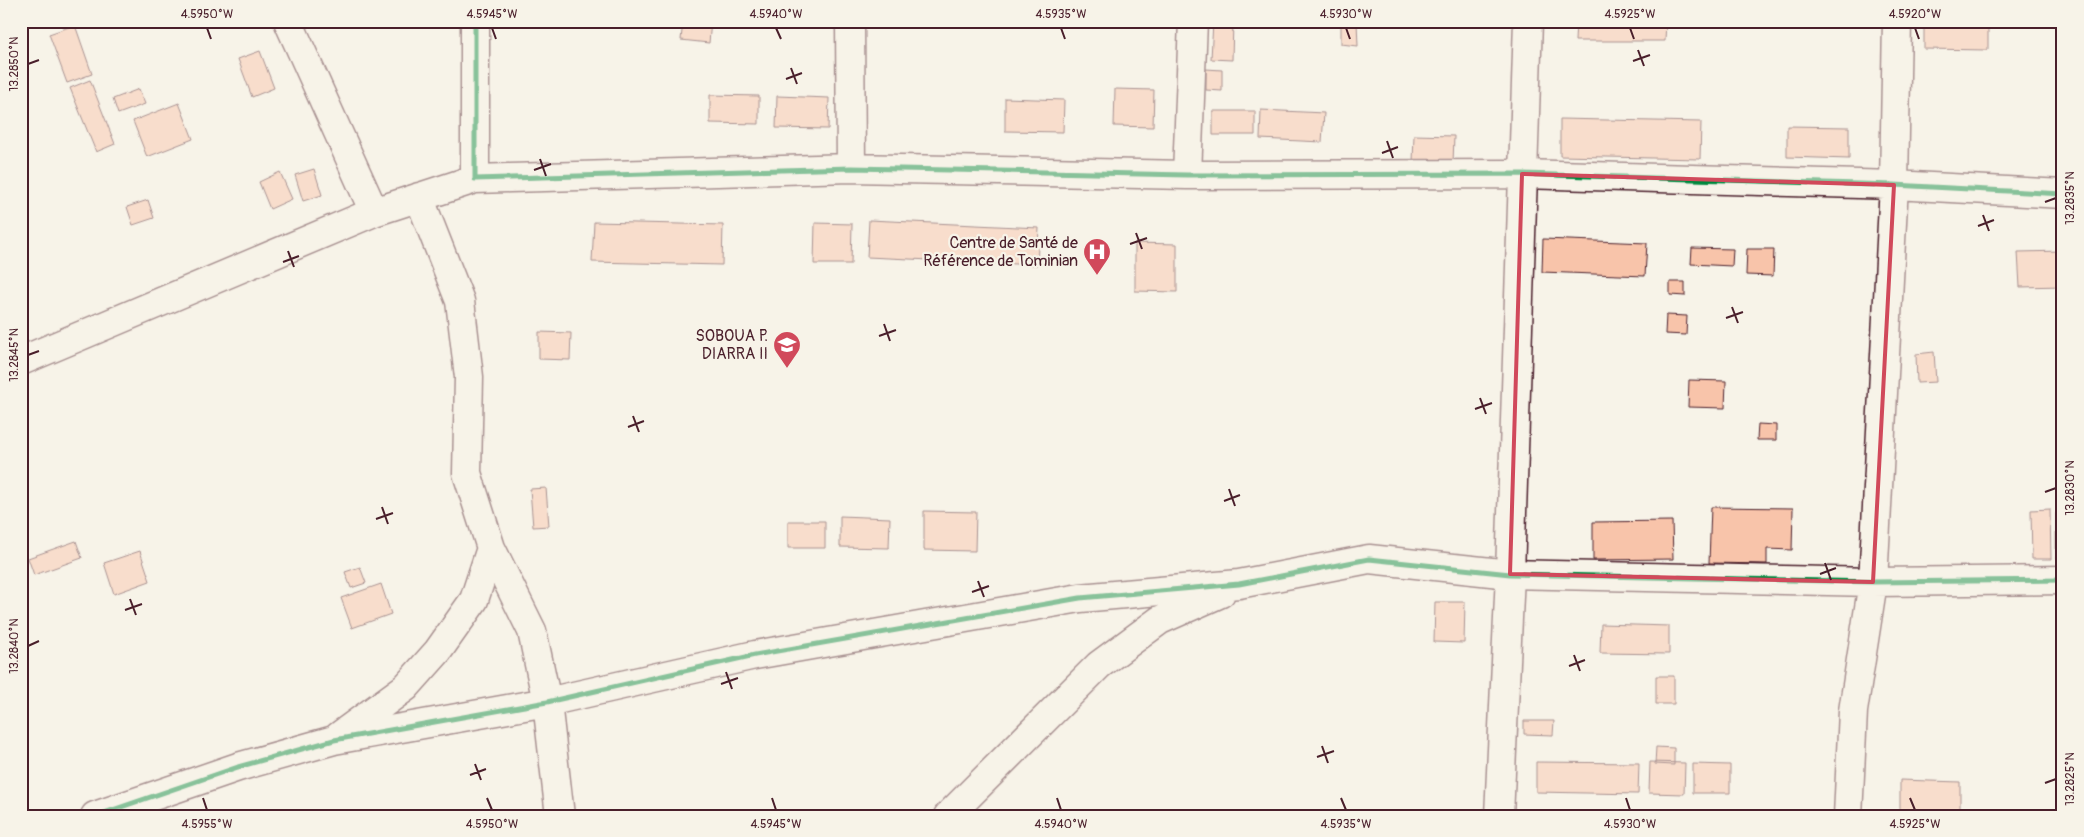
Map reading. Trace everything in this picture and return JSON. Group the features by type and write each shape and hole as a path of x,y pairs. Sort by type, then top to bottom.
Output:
{"street":[{"path":"288,21 374,212"},
{"path":"475,21 475,179"},
{"path":"850,21 851,168"},
{"path":"1188,175 1193,21"},
{"path":"1498,816 1510,574 1528,21"},
{"path":"1848,816 1853,711 1872,582 1894,185 1897,21"},
{"path":"21,361 374,212 475,179 851,168 1188,175 1522,174 1894,185 2063,194"},
{"path":"419,198 460,301 468,377 467,473 491,548 532,631 547,702 560,816"},
{"path":"334,740 406,688 438,651 474,600 491,548"},
{"path":"95,816 238,767 334,740 547,702 755,655 1060,602 1239,584 1369,559 1510,574 1872,582 2063,580"},
{"path":"948,816 1099,665 1160,620 1239,584"}],"highlighted area":[{"path":"1522,174 1894,185 1873,582 1510,574"}],"building":[{"path":"683,21 711,21 709,43 681,40"},
{"path":"1213,21 1233,21 1232,60 1211,59"},
{"path":"1341,21 1357,22 1358,46 1341,44"},
{"path":"1576,21 1666,21 1665,41 1575,41"},
{"path":"1924,21 1988,21 1988,50 1924,49"},
{"path":"75,25 92,74 67,83 49,34"},
{"path":"260,51 274,88 252,97 238,59"},
{"path":"1206,69 1222,70 1222,91 1206,90"},
{"path":"90,80 115,144 96,152 70,88"},
{"path":"139,89 145,104 118,114 113,99"},
{"path":"1115,89 1154,90 1153,127 1114,126"},
{"path":"710,95 759,96 759,124 710,123"},
{"path":"777,96 829,98 828,129 776,128"},
{"path":"1005,98 1064,100 1063,132 1005,131"},
{"path":"179,103 193,139 147,157 133,121"},
{"path":"1261,110 1324,113 1322,142 1260,139"},
{"path":"1213,111 1255,111 1255,135 1213,135"},
{"path":"1560,119 1701,122 1700,159 1560,156"},
{"path":"1787,126 1849,127 1849,159 1787,157"},
{"path":"1414,135 1454,136 1453,163 1413,162"},
{"path":"314,169 322,195 303,201 295,175"},
{"path":"280,172 292,199 270,209 259,182"},
{"path":"148,200 154,218 133,225 127,207"},
{"path":"869,220 1039,228 1037,265 867,257"},
{"path":"594,222 723,225 722,265 592,262"},
{"path":"815,223 852,224 851,264 814,264"},
{"path":"1543,239 1647,243 1645,276 1542,272"},
{"path":"1135,243 1177,244 1177,292 1135,291"},
{"path":"1692,248 1733,249 1732,266 1691,264"},
{"path":"1747,249 1774,249 1773,276 1746,275"},
{"path":"2063,251 2063,286 2020,287 2018,252"},
{"path":"1670,282 1685,282 1685,296 1670,295"},
{"path":"1666,315 1687,316 1686,335 1665,334"},
{"path":"539,332 571,333 570,360 539,359"},
{"path":"1934,352 1936,382 1917,383 1916,354"},
{"path":"1689,380 1726,381 1725,408 1688,407"},
{"path":"1758,424 1776,425 1776,440 1757,440"},
{"path":"546,488 549,526 533,527 530,489"},
{"path":"1711,507 1793,508 1792,550 1767,549 1767,564 1709,563"},
{"path":"2050,509 2051,559 2032,559 2031,510"},
{"path":"924,511 976,512 975,551 924,550"},
{"path":"2056,513 2063,513 2063,558 2056,558"},
{"path":"840,516 890,518 889,548 840,547"},
{"path":"788,521 825,521 825,548 788,548"},
{"path":"1672,521 1673,559 1593,560 1593,522"},
{"path":"76,541 82,558 34,575 28,558"},
{"path":"140,551 150,581 114,594 104,563"},
{"path":"360,567 366,583 351,588 345,572"},
{"path":"381,584 391,614 352,628 341,598"},
{"path":"1435,602 1465,602 1464,643 1434,642"},
{"path":"1601,624 1669,626 1669,654 1600,653"},
{"path":"1656,676 1674,676 1674,704 1656,704"},
{"path":"1524,721 1554,721 1553,735 1524,734"},
{"path":"1656,747 1674,748 1674,765 1655,764"},
{"path":"1536,762 1639,763 1638,794 1536,792"},
{"path":"1650,762 1685,763 1684,794 1649,793"},
{"path":"1693,764 1730,765 1730,793 1693,793"},
{"path":"1900,780 1960,782 1960,812 1900,811"}],"cycle path":[{"path":"475,21 475,179 851,168 1187,175 1522,174 1894,185 2063,194"},
{"path":"95,816 238,767 334,740 547,702 755,655 1080,598 1239,584 1369,559 1510,574 1873,582 2063,580"}],"place":[{"name":"Centre de Santé de Référence de Tominian","path":"1097,276"},
{"name":"SOBOUA P. DIARRA II","path":"787,369"}]}
